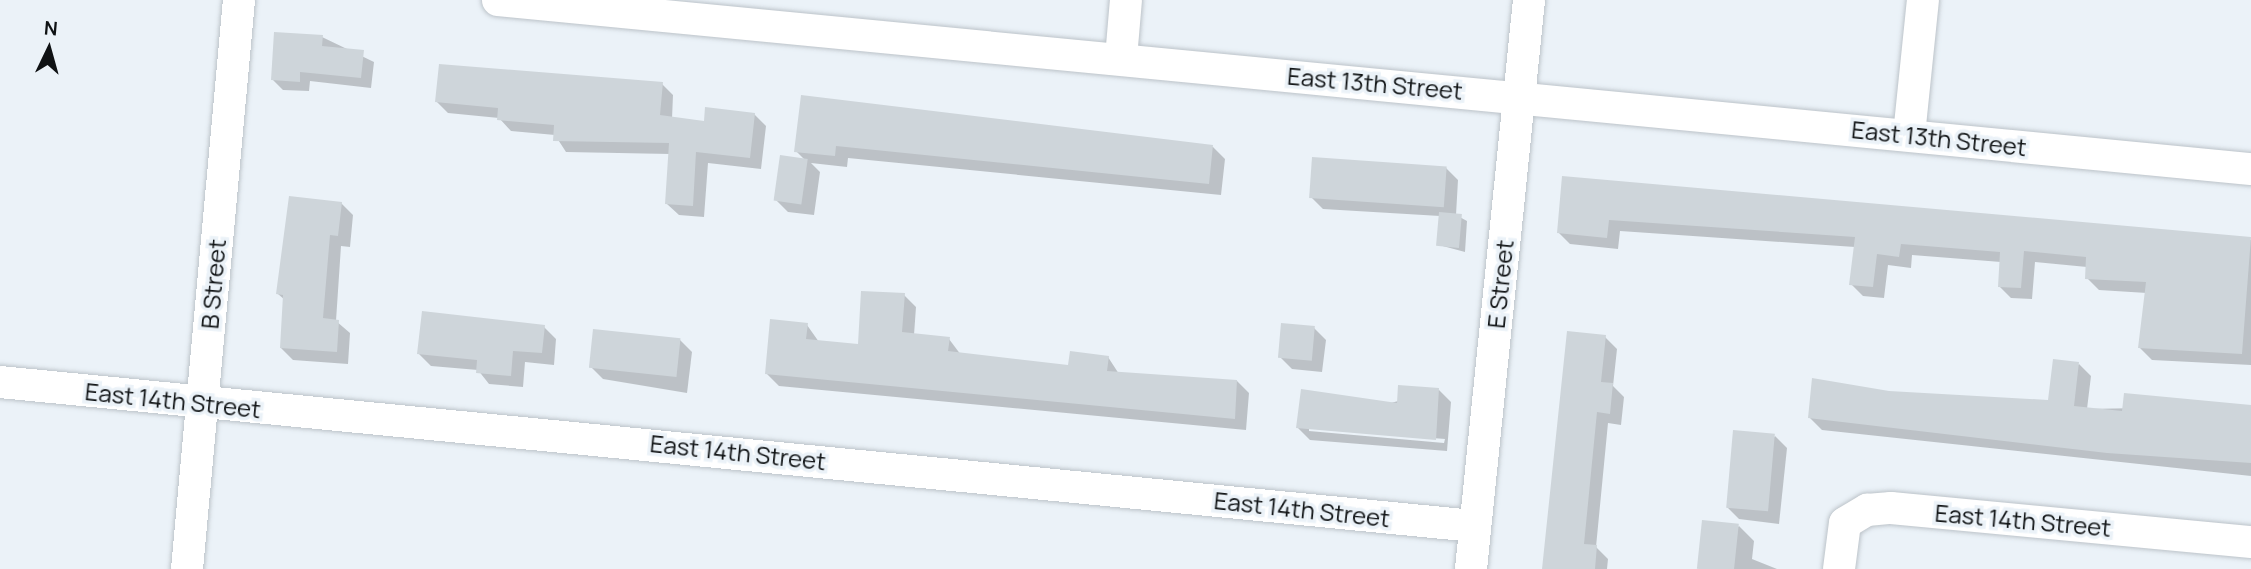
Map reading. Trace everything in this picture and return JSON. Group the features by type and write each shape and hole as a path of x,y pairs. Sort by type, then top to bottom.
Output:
{"street":[{"name":"B Street","path":"187,569 239,0"},
{"name":"East 13th Street","path":"498,0 1518,96 2251,169"},
{"path":"1121,58 1126,0"},
{"name":"E Street","path":"1471,569 1529,0"},
{"path":"1909,135 1923,0"},
{"name":"East 14th Street","path":"0,382 1475,526"},
{"name":"East 14th Street","path":"1839,569 1845,523 1867,510 1891,508 2251,542"}],"building":[{"path":"274,32 323,35 322,46 364,50 361,78 300,72 300,82 271,80"},
{"path":"439,64 663,82 660,115 704,121 705,107 755,113 750,158 696,152 693,206 665,204 669,143 553,141 554,125 497,120 498,108 435,102"},
{"path":"801,95 1213,145 1209,184 836,146 835,156 794,152"},
{"path":"780,155 808,159 801,204 774,201"},
{"path":"1312,157 1447,166 1444,207 1309,198"},
{"path":"1562,176 2251,237 2242,354 2138,348 2146,282 2085,279 2086,257 2024,251 2021,288 1998,287 2000,252 1901,244 1899,257 1877,254 1873,287 1849,285 1855,237 1609,220 1607,238 1557,233"},
{"path":"289,196 342,202 338,236 330,235 323,318 339,320 337,352 280,348 283,295 276,294"},
{"path":"1439,212 1462,214 1459,248 1436,246"},
{"path":"861,291 905,293 902,332 950,337 948,351 1068,365 1070,351 1109,356 1107,371 1237,380 1235,419 765,374 770,319 808,323 806,339 858,344"},
{"path":"422,311 545,325 542,353 513,351 511,376 476,373 477,360 417,354"},
{"path":"1281,323 1315,326 1312,361 1278,358"},
{"path":"593,329 681,338 676,377 589,368"},
{"path":"1567,331 1606,335 1601,382 1613,383 1610,414 1597,412 1584,544 1597,545 1595,569 1542,569"},
{"path":"2053,359 2079,362 2074,406 2122,411 2124,393 2251,405 2251,463 2107,453 1808,418 1812,378 1889,391 2048,400"},
{"path":"1398,385 1439,388 1436,440 1296,428 1301,389 1397,403"},
{"path":"1733,430 1775,434 1768,511 1726,508"},
{"path":"1702,520 1739,524 1734,569 1697,569"}]}
